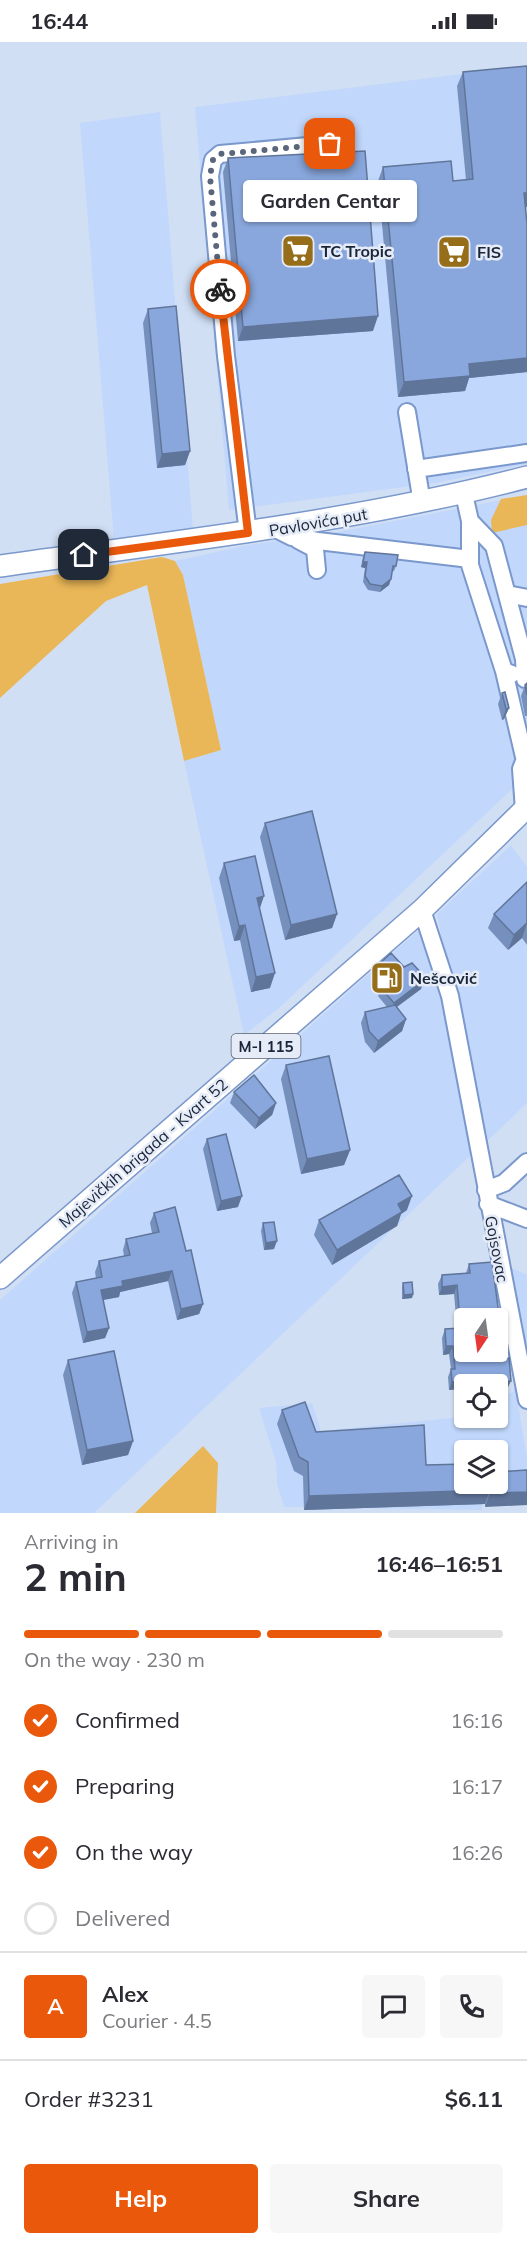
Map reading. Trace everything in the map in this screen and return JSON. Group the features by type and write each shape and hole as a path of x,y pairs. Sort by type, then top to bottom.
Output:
{"main road":[{"name":"Pavlovića put","path":"0,566 248,533 284,533 464,494 527,477"},
{"name":"Majevičkih brigada - Kvart 52","path":"0,1278 422,910 525,809"}],"street":[{"path":"248,533 216,243 210,176 213,160 220,154 330,144"},
{"path":"407,412 422,503"},
{"path":"416,469 527,453"},
{"path":"464,494 470,520 470,559 504,671 526,755 521,769 525,809"},
{"path":"470,520 494,546 524,659 526,679 504,671"},
{"path":"284,533 470,559"},
{"path":"284,533 315,549 317,570"},
{"path":"507,594 527,598"},
{"path":"422,910 450,996 487,1197 527,1162"},
{"name":"Gojsovac","path":"487,1197 527,1219"},
{"name":"Gojsovac","path":"487,1197 527,1400"}],"shaded area":[{"path":"527,66 527,464 435,483 229,510 195,107"},
{"path":"160,112 193,530 114,540 80,123"},
{"path":"527,495 527,775 279,1008 244,1035 184,761 221,750 183,575 175,561 248,545 333,533"},
{"path":"527,495 527,525 492,533 491,520 501,499"},
{"path":"162,557 175,561 183,575 221,750 184,761 147,585 106,601 0,698 0,584"},
{"path":"511,845 527,867 527,1103 483,1145 437,914"},
{"path":"420,929 442,995 471,1155 94,1513 0,1513 0,1300"},
{"path":"509,1267 527,1275 527,1344 524,1343"},
{"path":"515,1386 527,1459 527,1478 508,1480 508,1440 454,1440 454,1494 481,1494 482,1510 284,1507 277,1484 276,1462 259,1408 312,1403 321,1431 454,1417 454,1428 508,1428 508,1394 513,1392"},
{"path":"203,1446 218,1463 216,1513 135,1513"}],"building":[{"name":"FIS","path":"527,66 527,193 524,193 527,224 527,358 469,364 470,376 404,382 383,167 451,161 453,181 473,179 463,72"},
{"name":"TC Tropic","path":"365,151 378,316 243,327 228,158"},
{"path":"176,306 190,451 162,454 148,309"},
{"path":"365,552 398,555 391,579 382,586 370,584 365,576 367,562 363,562"},
{"path":"505,692 509,708 506,709 502,693"},
{"path":"312,811 337,914 291,925 265,823"},
{"path":"255,856 264,896 257,898 275,973 256,977 245,925 239,926 224,863"},
{"path":"527,882 527,923 514,935 494,914"},
{"path":"391,953 404,967 412,963 424,976 424,980 394,1003 381,988 386,983 374,969"},
{"path":"395,1005 406,1019 378,1041 369,1031 365,1012"},
{"path":"329,1056 350,1150 307,1159 286,1065"},
{"path":"254,1075 276,1103 259,1118 234,1092"},
{"path":"226,1134 242,1196 221,1201 207,1139"},
{"path":"399,1175 412,1196 398,1204 402,1212 337,1250 319,1220"},
{"path":"175,1207 186,1251 191,1250 203,1304 181,1309 172,1271 122,1281 123,1286 101,1290 109,1328 87,1332 76,1282 102,1277 99,1261 130,1255 126,1239 159,1232 154,1213"},
{"path":"274,1222 277,1241 266,1243 263,1223"},
{"path":"492,1262 498,1308 459,1308 457,1285 442,1287 442,1275 470,1273 469,1264"},
{"path":"412,1282 413,1294 404,1295 403,1283"},
{"path":"454,1328 454,1358 453,1346 446,1346 445,1329"},
{"path":"114,1351 133,1441 87,1450 68,1360"},
{"path":"509,1358 511,1381 508,1381 508,1374 454,1374 454,1382 452,1382 451,1369 455,1369 454,1362 508,1362"},
{"path":"305,1402 316,1432 424,1425 426,1465 454,1464 454,1491 309,1496 308,1462 299,1457 282,1410"},
{"path":"527,1470 527,1492 508,1493 508,1471"}],"way so far":[{"path":"220,289 210,176 213,160 220,154 330,144"}],"place":[{"name":"Garden Centar","path":"330,144"},
{"name":"TC Tropic","path":"298,251"},
{"name":"FIS","path":"454,252"},
{"name":"Nešcović","path":"387,978"}],"route":[{"path":"84,555 248,533 220,289"}]}
